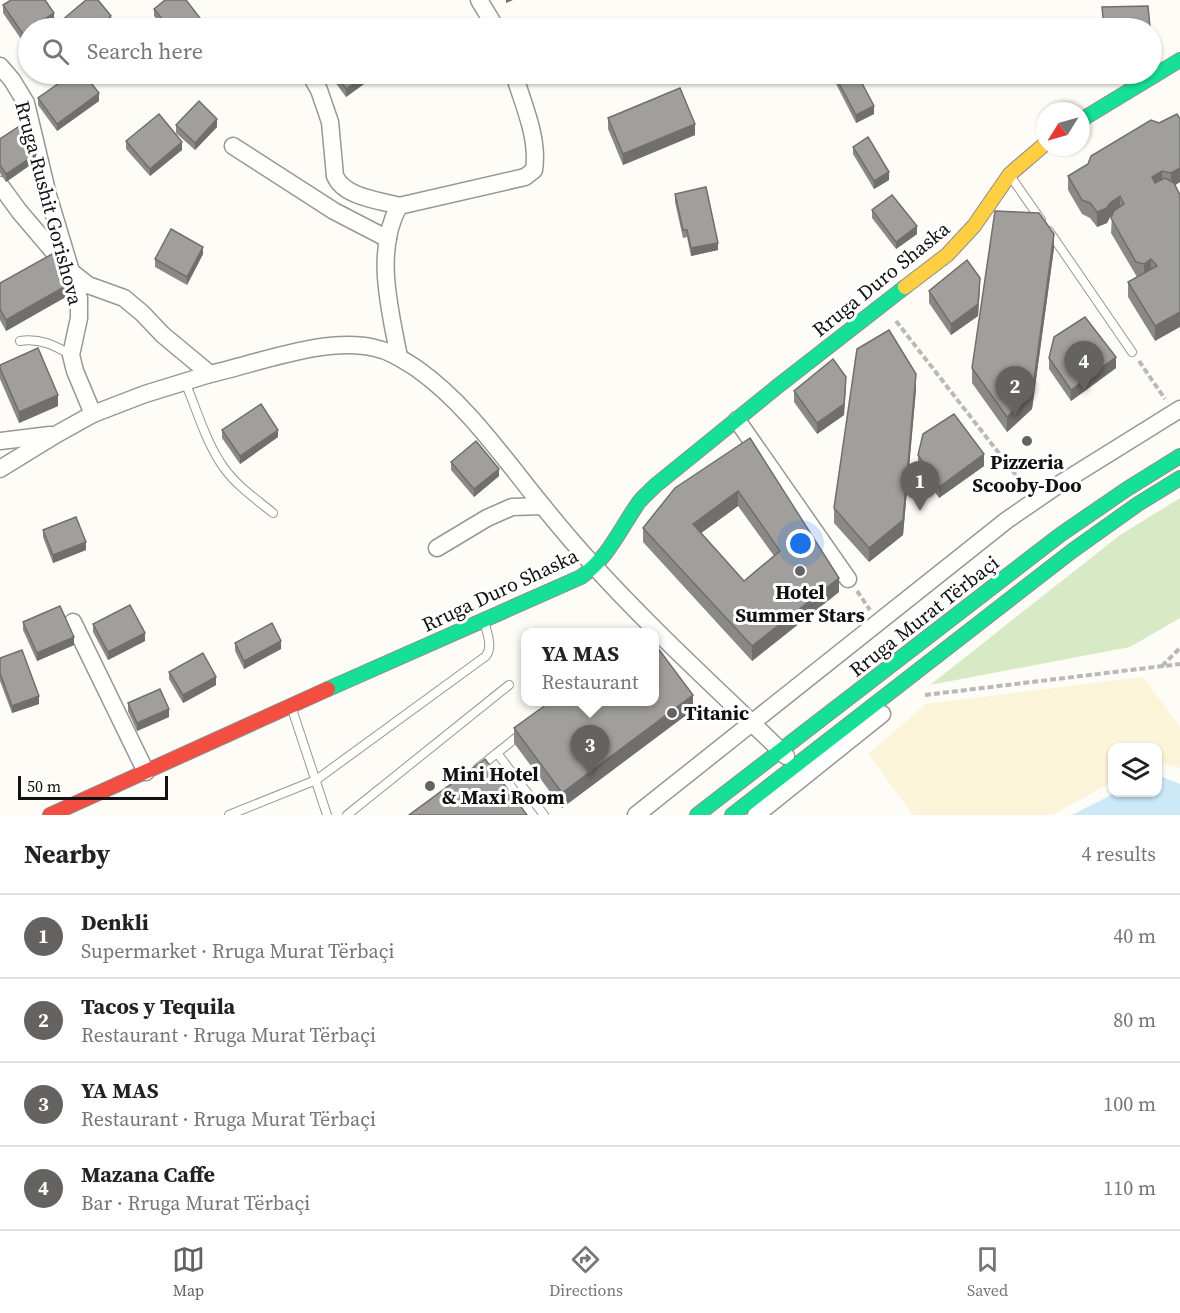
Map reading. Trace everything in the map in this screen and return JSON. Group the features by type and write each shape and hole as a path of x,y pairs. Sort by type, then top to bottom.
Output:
{"main road":[{"path":"1162,71 1180,60"},
{"path":"1090,115 1140,84"},
{"name":"Rruga Duro Shaska","path":"50,815 581,577 596,567 640,501 656,485 954,248 974,226 1010,174 1036,152"},
{"name":"Rruga Murat Tërbaçi","path":"697,815 1060,535 1180,456"},
{"name":"Rruga Murat Tërbaçi","path":"732,815 1072,551 1138,504 1180,478"}],"street":[{"path":"479,0 490,18"},
{"name":"Rruga Rushit Gorishova","path":"0,66 26,103 48,195 79,298 79,318 71,355"},
{"path":"316,84 330,122 334,176 338,184 348,191 399,206 525,177 534,170 536,158 533,140 517,84"},
{"path":"233,146 333,212 388,239"},
{"path":"0,185 69,270 88,285 124,298 163,335 210,374"},
{"path":"399,206 392,217 388,239 387,288 399,357"},
{"path":"0,469 93,414 185,382 311,349 340,345 375,348 399,357 458,402 487,434 543,506 651,628"},
{"path":"71,355 75,371 93,414"},
{"path":"636,815 1007,520 1119,446 1177,411"},
{"path":"737,420 848,579"},
{"path":"0,441 57,434"},
{"path":"436,548 487,518 512,507 543,506"},
{"path":"73,622 146,772"},
{"path":"659,636 795,765"},
{"path":"756,815 903,698"}],"lane":[{"path":"1010,174 1132,352"},
{"path":"20,341 33,339 44,342 57,346 71,355"},
{"path":"185,382 215,453 225,470 273,513"},
{"path":"229,815 316,780 486,656 490,643 484,620"},
{"path":"347,815 510,685"},
{"path":"291,706 327,815"},
{"path":"471,773 534,724"},
{"path":"497,753 544,815"}],"path":[{"path":"883,305 1036,500"},
{"path":"1132,352 1177,411"},
{"path":"848,579 879,622"},
{"path":"1161,666 1180,648"},
{"path":"903,698 1180,664"}],"green space":[{"path":"1180,498 1180,618 1130,647 930,685 1120,535"}],"sand":[{"path":"1143,677 1180,727 1180,768 1162,764 1162,743 1108,743 1108,784 1052,815 913,815 868,754 926,704"}],"water":[{"path":"1162,777 1180,784 1180,815 1072,815 1108,797 1162,797"}],"building":[{"path":"11,0 45,0 54,13 46,18 18,18 18,27 3,5"},
{"path":"86,0 98,0 111,16 108,18 65,18"},
{"path":"165,0 186,0 200,18 162,18 154,9"},
{"path":"1148,6 1149,18 1103,18 1102,7"},
{"path":"58,84 92,84 99,93 57,124 38,98"},
{"path":"342,84 353,84 346,89"},
{"path":"839,84 862,84 874,106 856,115"},
{"path":"680,88 695,124 623,154 608,118"},
{"path":"199,101 217,119 195,143 176,125"},
{"path":"159,114 182,142 150,169 126,141"},
{"path":"1177,114 1180,119 1180,168 1171,173 1162,171 1152,177 1155,183 1165,178 1174,183 1180,195 1180,312 1155,326 1128,282 1157,266 1151,259 1144,264 1136,262 1111,218 1114,211 1124,204 1120,196 1107,208 1097,212 1090,203 1082,200 1068,176 1088,164 1091,156 1151,120 1159,123"},
{"path":"18,127 36,154 6,174 0,165 0,139"},
{"path":"868,137 889,172 874,181 853,147"},
{"path":"706,187 718,243 691,248 687,230 683,230 675,194"},
{"path":"892,195 917,226 896,242 872,210"},
{"path":"995,211 1039,213 1054,234 1032,394 1007,417 972,368"},
{"path":"171,229 203,247 187,277 155,259"},
{"path":"54,253 71,283 6,320 0,309 0,283"},
{"path":"967,260 980,278 978,304 951,324 929,291"},
{"path":"1085,317 1116,357 1071,390 1049,358 1054,337"},
{"path":"889,330 916,374 903,520 869,548 834,508 857,349"},
{"path":"38,348 58,395 19,412 0,365"},
{"path":"833,359 846,377 844,404 817,423 794,391"},
{"path":"261,404 278,430 240,456 222,430"},
{"path":"954,414 984,454 939,487 918,455 923,434"},
{"path":"750,438 839,578 752,646 643,528 675,488","holes":["738,491 780,551 744,581 693,524"]},
{"path":"476,441 499,469 474,489 451,462"},
{"path":"76,517 86,542 53,555 43,530"},
{"path":"130,605 145,633 108,652 93,624"},
{"path":"60,606 74,637 37,653 23,622"},
{"path":"272,623 281,641 244,661 235,643"},
{"path":"22,650 39,696 12,706 0,673 0,658"},
{"path":"659,650 693,695 562,793 514,728 544,706 659,706"},
{"path":"203,653 216,677 183,695 169,672"},
{"path":"160,689 169,709 137,723 128,703"},
{"path":"485,759 527,815 409,815"}],"traffic: fast":[{"path":"1162,71 1180,60"},
{"path":"1090,115 1140,84"},
{"path":"328,689 581,577 607,552 639,502 656,485 905,287"},
{"path":"697,815 1060,535 1180,456"},
{"path":"732,815 1072,551 1138,504 1180,478"}],"traffic: slow":[{"path":"905,287 947,255 974,226 1010,174 1036,152"}],"traffic: jam":[{"path":"50,815 328,689"}],"place":[{"name":"Mazana Caffe","path":"1084,391"},
{"name":"Tacos y Tequila","path":"1015,416"},
{"name":"Pizzeria Scooby-Doo","path":"1027,441"},
{"name":"Denkli","path":"920,511"},
{"name":"Hotel Summer Stars","path":"800,571"},
{"name":"Titanic","path":"672,713"},
{"name":"YA MAS","path":"590,775"},
{"name":"Mini Hotel & Maxi Room","path":"430,786"}]}
